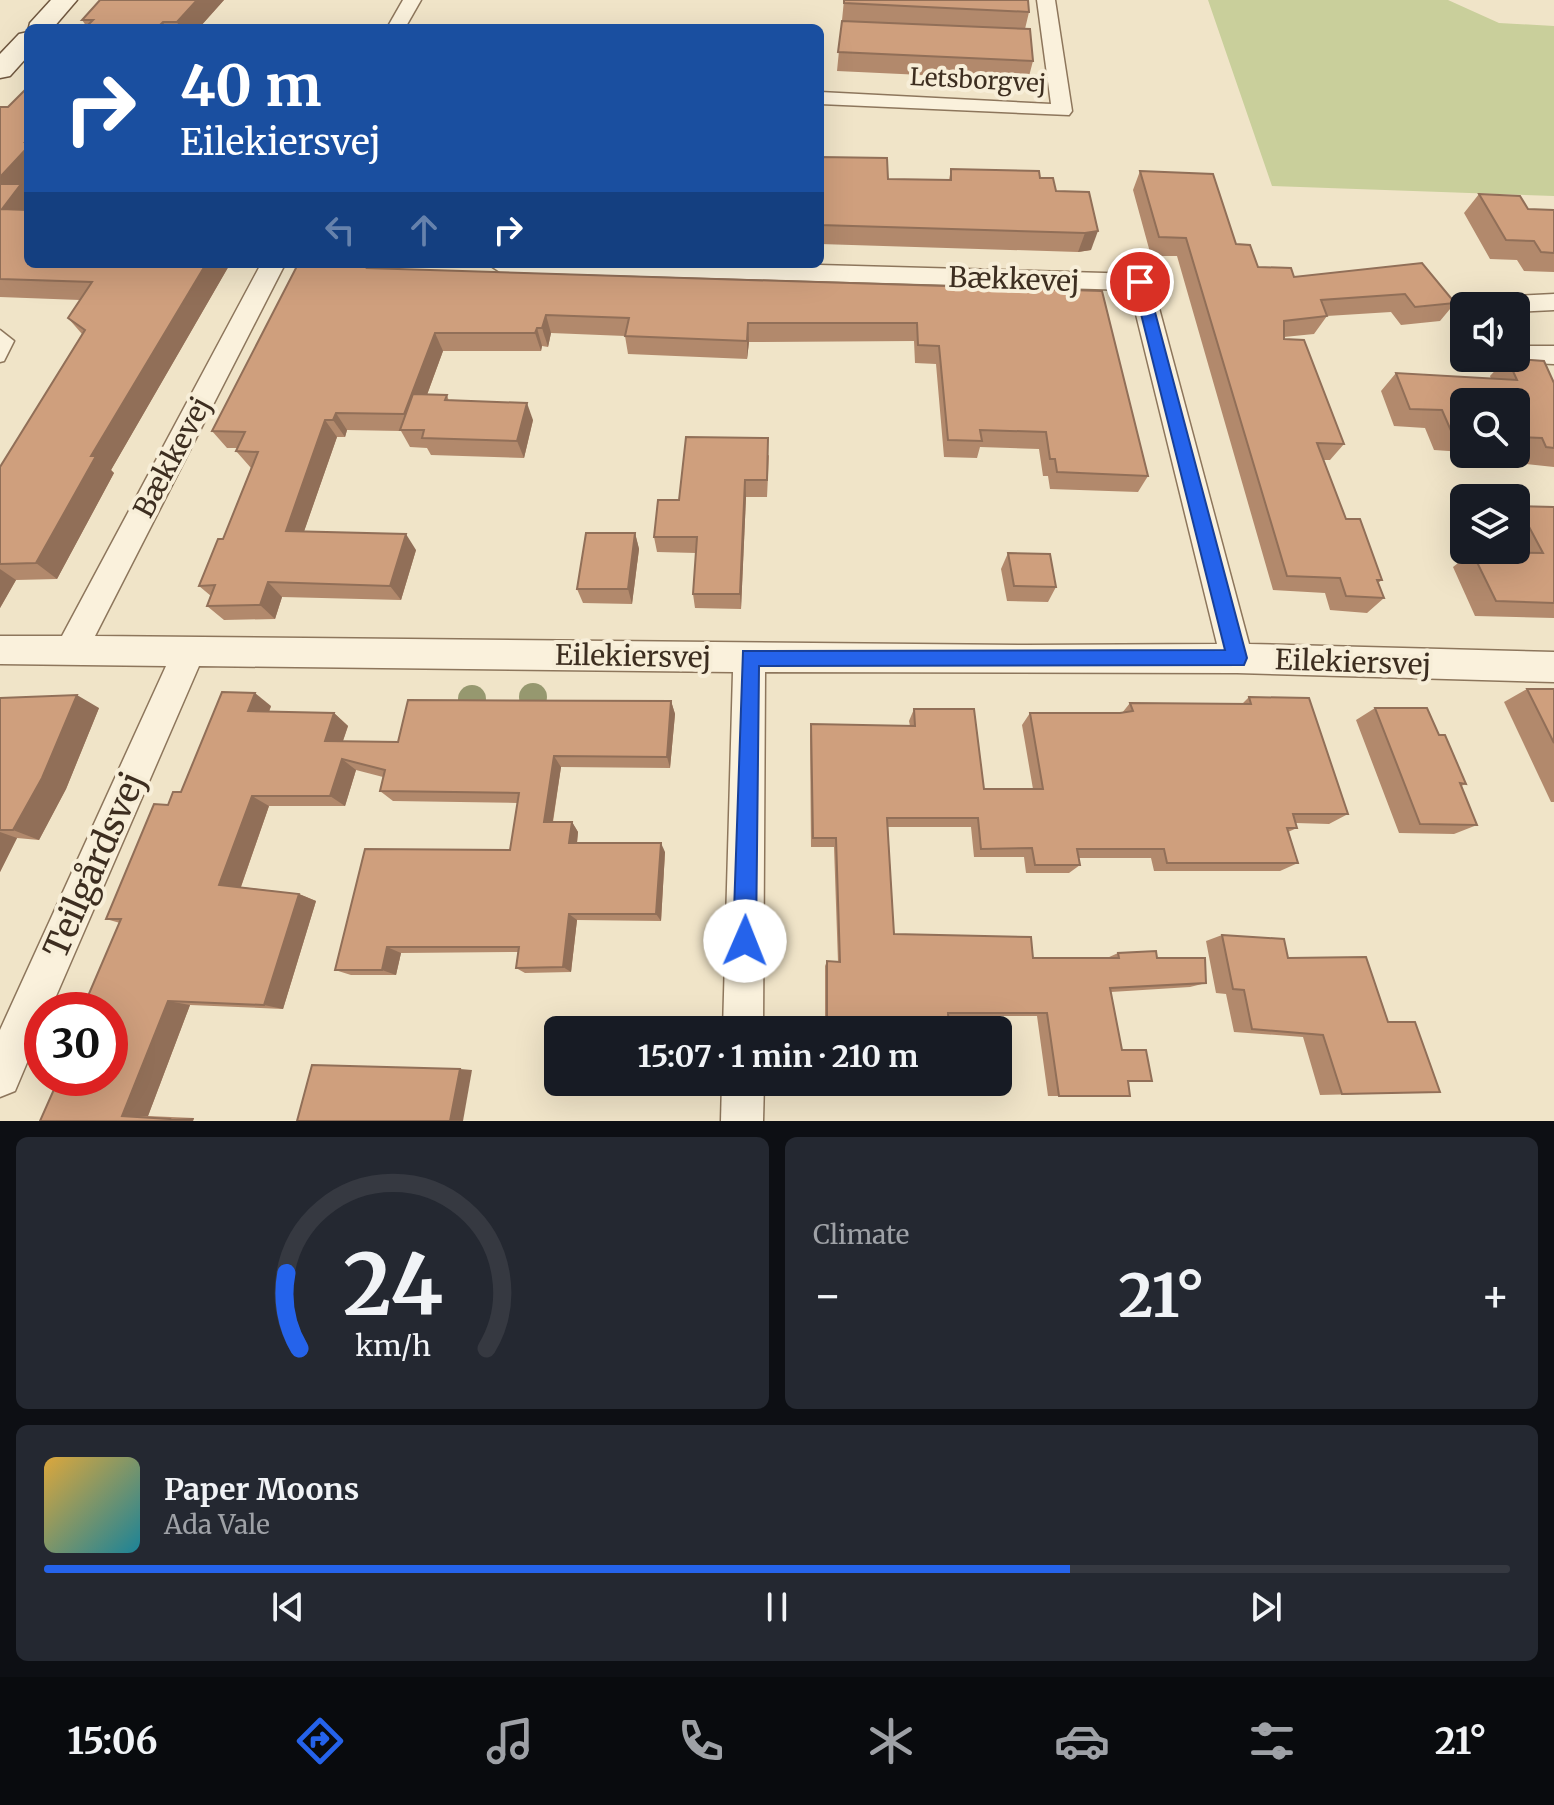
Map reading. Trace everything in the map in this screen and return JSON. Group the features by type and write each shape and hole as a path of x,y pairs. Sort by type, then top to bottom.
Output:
{"street":[{"path":"43,24 65,0"},
{"path":"398,24 412,0"},
{"name":"Letsborgvej","path":"824,98 1062,111 1045,40 1046,0"},
{"path":"0,70 24,44"},
{"name":"Bækkevej","path":"71,651 271,268"},
{"name":"Bækkevej","path":"642,268 1140,282 1237,658"},
{"path":"1530,303 1554,302"},
{"path":"1530,355 1554,355"},
{"name":"Eilekiersvej","path":"0,650 749,658 1237,658 1554,667"},
{"name":"Teilgårdsvej","path":"0,1076 188,654"},
{"path":"743,1016 749,658"},
{"path":"742,1121 743,1096"}],"lane":[{"path":"0,334 8,341 0,358"}],"green space":[{"path":"1208,0 1448,0 1499,23 1554,26 1554,196 1272,186"}],"building":[{"path":"100,0 197,0 177,22 89,24 93,20 82,20"},
{"path":"844,0 1028,0 1029,12 844,3"},
{"path":"842,21 1030,29 1033,61 838,52"},
{"path":"24,91 24,151 0,177 0,107 8,107"},
{"path":"824,157 887,158 888,179 951,180 951,169 1039,171 1040,178 1053,178 1056,191 1089,192 1098,231 824,225"},
{"path":"1140,171 1213,174 1236,244 1250,245 1258,267 1291,268 1294,277 1422,263 1450,297 1450,304 1415,307 1405,294 1321,300 1327,316 1284,321 1284,339 1304,340 1344,444 1317,443 1346,519 1360,519 1382,580 1377,580 1384,598 1346,596 1340,578 1287,576 1186,238 1159,237"},
{"path":"0,184 21,184 2,209 24,210 24,268 204,268 91,456 96,456 36,563 0,564 0,467 85,330 68,318 92,282 0,279"},
{"path":"1479,194 1520,196 1528,209 1554,210 1554,253 1541,252 1534,241 1506,240"},
{"path":"296,268 1102,291 1148,476 1057,472 1055,459 1050,459 1046,432 980,430 982,441 948,440 939,346 918,345 917,323 748,323 747,341 625,336 629,318 546,315 542,328 537,328 535,333 435,333 404,414 336,413 333,420 325,420 286,531 406,534 390,586 268,582 260,605 207,606 215,585 199,586 218,539 223,539 258,452 236,451 245,432 212,431"},
{"path":"1530,360 1544,361 1554,383 1554,448 1546,447 1542,438 1530,438 1530,388 1450,388 1450,428 1442,410 1410,409 1396,373 1517,380 1513,372 1530,372"},
{"path":"413,394 447,395 445,400 527,403 517,441 422,438 424,430 400,430"},
{"path":"686,437 768,438 767,480 745,480 740,594 693,594 697,537 654,537 658,500 679,500"},
{"path":"1530,506 1554,507 1554,603 1496,601 1478,564 1530,564 1530,553 1543,553 1530,529"},
{"path":"586,533 635,533 628,589 577,589"},
{"path":"1008,553 1050,554 1056,587 1014,586"},
{"path":"1527,689 1554,689 1554,743"},
{"path":"222,692 255,693 248,711 334,713 325,741 398,742 408,700 671,701 667,757 554,756 544,822 572,822 569,843 661,843 656,914 569,914 563,967 516,968 519,947 387,947 382,970 335,970 365,849 510,850 519,793 380,791 385,770 342,759 330,796 252,796 219,885 299,894 264,1005 168,1001 122,1116 169,1121 40,1121 51,1096 128,1096 128,992 90,992 121,919 106,919 154,804 168,805 173,792 181,792"},
{"path":"77,695 42,778 13,830 0,830 0,698"},
{"path":"1249,697 1309,698 1348,814 1293,814 1297,828 1287,828 1298,863 1167,863 1164,849 1077,849 1080,865 1035,865 1032,848 981,849 978,818 887,818 894,934 1031,937 1033,958 1119,958 1118,953 1156,951 1157,958 1205,958 1206,983 1110,988 1122,1050 1146,1050 1152,1081 1128,1081 1130,1096 1059,1096 1047,1013 827,1016 827,961 840,962 836,838 813,838 811,724 915,726 914,709 974,709 984,789 1043,789 1030,713 1120,713 1133,711 1130,703 1251,704"},
{"path":"1375,708 1427,708 1439,735 1445,735 1466,784 1460,783 1477,825 1420,824"},
{"path":"1222,935 1284,939 1288,958 1366,957 1388,1022 1415,1022 1440,1092 1342,1094 1323,1035 1252,1029 1244,990 1233,989"},
{"path":"312,1065 460,1069 450,1121 297,1121"}],"route":[{"path":"745,941 749,658 1237,658 1140,282"}]}
